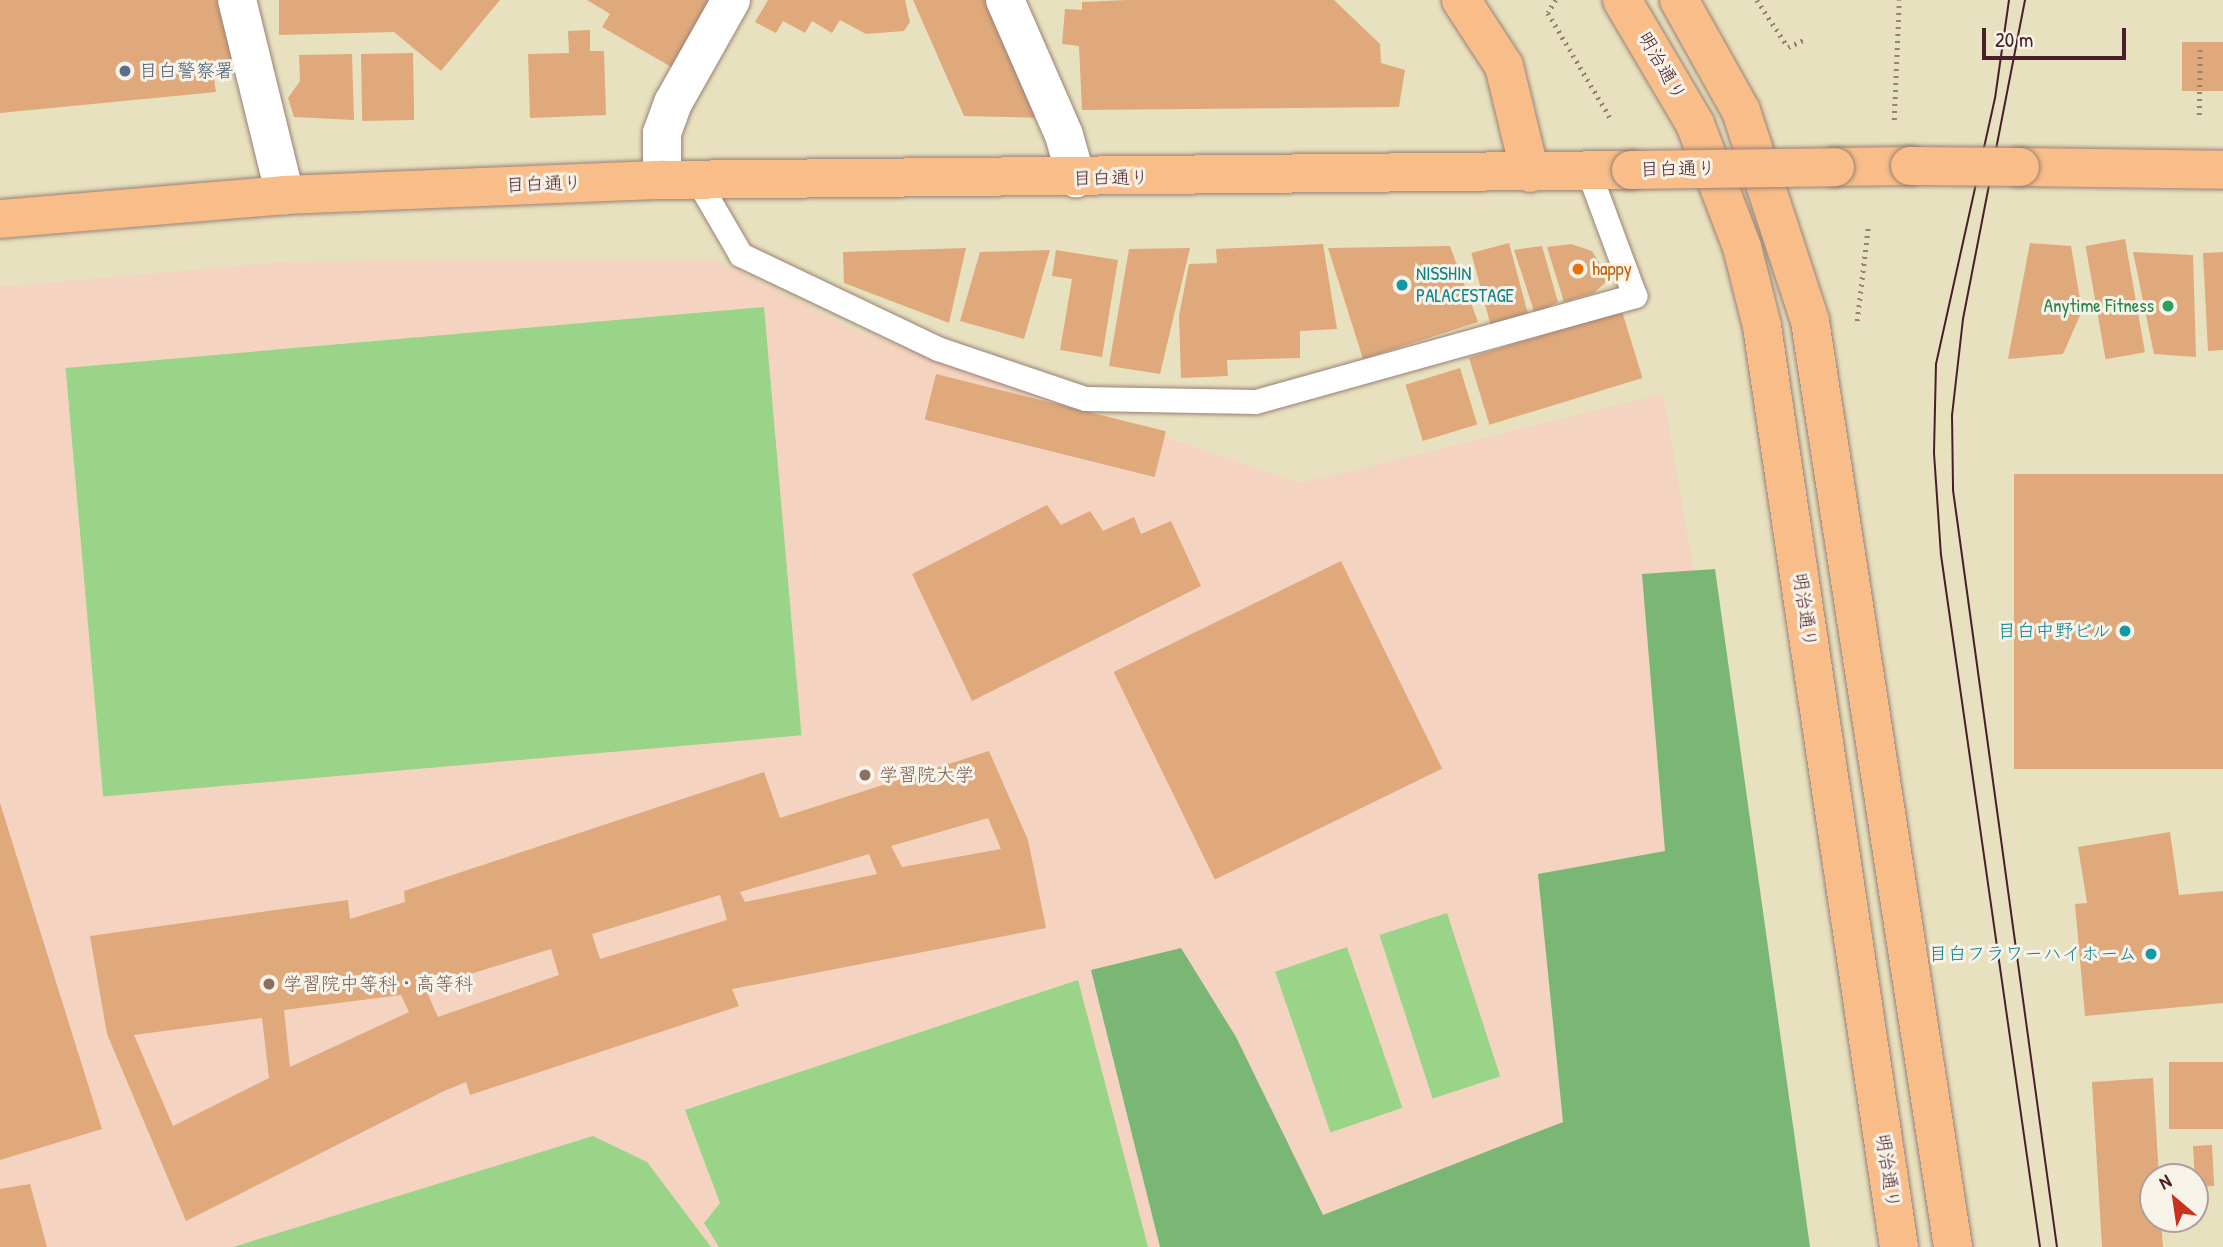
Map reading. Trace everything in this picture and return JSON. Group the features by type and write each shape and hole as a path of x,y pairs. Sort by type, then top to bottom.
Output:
{"main road":[{"path":"1461,0 1504,66 1530,173"},
{"name":"明治通り","path":"1622,0 1695,124 1733,222 1762,326 1899,1247"},
{"path":"1679,0 1741,111 1810,321 1953,1247"},
{"name":"目白通り","path":"0,219 285,195 680,181 1530,173 1910,166 2223,170"}],"street":[{"path":"237,0 285,195"},
{"path":"680,181 663,134 673,103 731,0"},
{"path":"1005,0 1076,178"}],"lane":[{"path":"680,181 741,256 938,349 1086,399 1256,402 1635,296 1588,172"}],"path":[{"path":"1556,0 1548,13 1611,119"},
{"path":"1757,0 1788,47 1804,40"},
{"path":"1894,120 1899,0"},
{"path":"2199,115 2200,50"},
{"path":"1857,321 1868,227"}],"shaded area":[{"name":"学習院大学","path":"715,259 857,331 1300,483 1663,394 1766,986 1421,1247 0,1247 0,287 294,261"}],"green space":[{"path":"764,307 801,735 103,796 66,368"},
{"path":"1715,569 1810,1247 1160,1247 1091,970 1181,948 1236,1037 1323,1215 1563,1122 1538,874 1665,851 1642,574"},
{"path":"1447,913 1500,1077 1433,1099 1379,935"},
{"path":"1347,947 1402,1108 1330,1132 1275,972"},
{"path":"1078,980 1148,1247 719,1247 704,1223 720,1203 685,1110"},
{"path":"593,1136 647,1162 711,1247 233,1247"}],"building":[{"path":"0,0 218,0 232,33 230,72 213,72 216,92 0,113"},
{"path":"279,0 500,0 441,71 394,32 279,35"},
{"path":"587,0 723,0 680,72 602,27 610,14"},
{"path":"768,0 905,0 910,22 904,31 866,34 840,20 832,33 812,21 805,33 783,21 776,33 755,22"},
{"path":"913,0 993,0 1047,118 964,116"},
{"path":"1334,0 1380,44 1381,63 1405,70 1399,107 1082,110 1079,46 1062,44 1065,9 1082,10 1082,2"},
{"path":"590,30 590,51 604,51 606,115 530,118 528,54 569,53 568,31"},
{"path":"2182,42 2223,42 2223,91 2182,91"},
{"path":"413,53 414,120 362,121 361,54"},
{"path":"352,54 354,120 294,117 288,98 300,81 299,55"},
{"path":"2125,239 2145,352 2106,359 2086,246"},
{"path":"1509,243 1528,315 1491,326 1471,253"},
{"path":"2030,243 2071,246 2082,311 2063,354 2008,359"},
{"path":"1323,244 1337,329 1300,331 1300,358 1227,360 1228,376 1181,378 1179,316 1189,264 1217,263 1216,249"},
{"path":"1571,244 1592,251 1609,279 1594,293 1564,302 1547,247"},
{"name":"NISSHIN PALACESTAGE","path":"1450,246 1478,322 1363,359 1328,248"},
{"path":"1542,246 1558,302 1535,314 1514,250"},
{"path":"966,248 949,323 844,283 843,252"},
{"path":"1190,248 1160,374 1109,366 1129,249"},
{"path":"1050,250 1024,339 960,321 980,252"},
{"path":"1056,250 1118,260 1102,357 1060,350 1072,279 1052,276"},
{"path":"2133,252 2193,255 2196,357 2154,354"},
{"path":"2223,252 2223,350 2208,351 2203,253"},
{"path":"1622,311 1642,378 1489,425 1469,358"},
{"path":"1460,368 1477,424 1423,441 1405,385"},
{"path":"936,374 1166,431 1155,477 925,420"},
{"name":"目白中野ビル","path":"2014,474 2223,474 2223,769 2014,769"},
{"path":"1047,505 1061,525 1090,511 1103,531 1134,517 1141,534 1171,521 1201,586 972,701 912,574"},
{"path":"1341,561 1442,769 1215,880 1114,672"},
{"name":"学習院中等科・高等科","path":"989,751 1028,840 1046,928 732,989 739,1006 470,1095 466,1082 444,1091 186,1221 107,1034 90,936 348,900 350,919 405,902 404,891 764,772 780,818","holes":["988,818 1001,849 902,867 891,846","869,854 877,874 745,902 740,892","720,895 727,920 600,959 592,934","551,949 559,975 438,1017 425,988","401,995 409,1012 290,1067 284,1010","262,1018 269,1078 173,1126 134,1035"]},
{"path":"0,803 102,1129 0,1160"},
{"name":"目白フラワーハイホーム","path":"2170,832 2179,895 2223,891 2223,1003 2085,1016 2075,904 2087,903 2078,847"},
{"path":"2169,1062 2223,1062 2223,1129 2169,1129"},
{"path":"2153,1078 2158,1163 2139,1163 2139,1233 2162,1233 2163,1247 2102,1247 2092,1082"},
{"path":"2212,1145 2214,1186 2209,1186 2209,1163 2194,1163 2193,1146"},
{"path":"30,1184 47,1247 0,1247 0,1189"}],"tram line":[{"path":"2009,0 1995,98 1936,364 1934,453 1941,555 2040,1247"},
{"path":"2025,0 1963,319 1952,415 1953,490 2057,1247"}],"place":[{"name":"目白警察署","path":"125,71"},
{"name":"happy","path":"1578,269"},
{"name":"NISSHIN PALACESTAGE","path":"1402,285"},
{"name":"Anytime Fitness","path":"2168,306"},
{"name":"目白中野ビル","path":"2125,631"},
{"name":"学習院大学","path":"865,775"},
{"name":"目白フラワーハイホーム","path":"2151,954"},
{"name":"学習院中等科・高等科","path":"269,984"}]}
